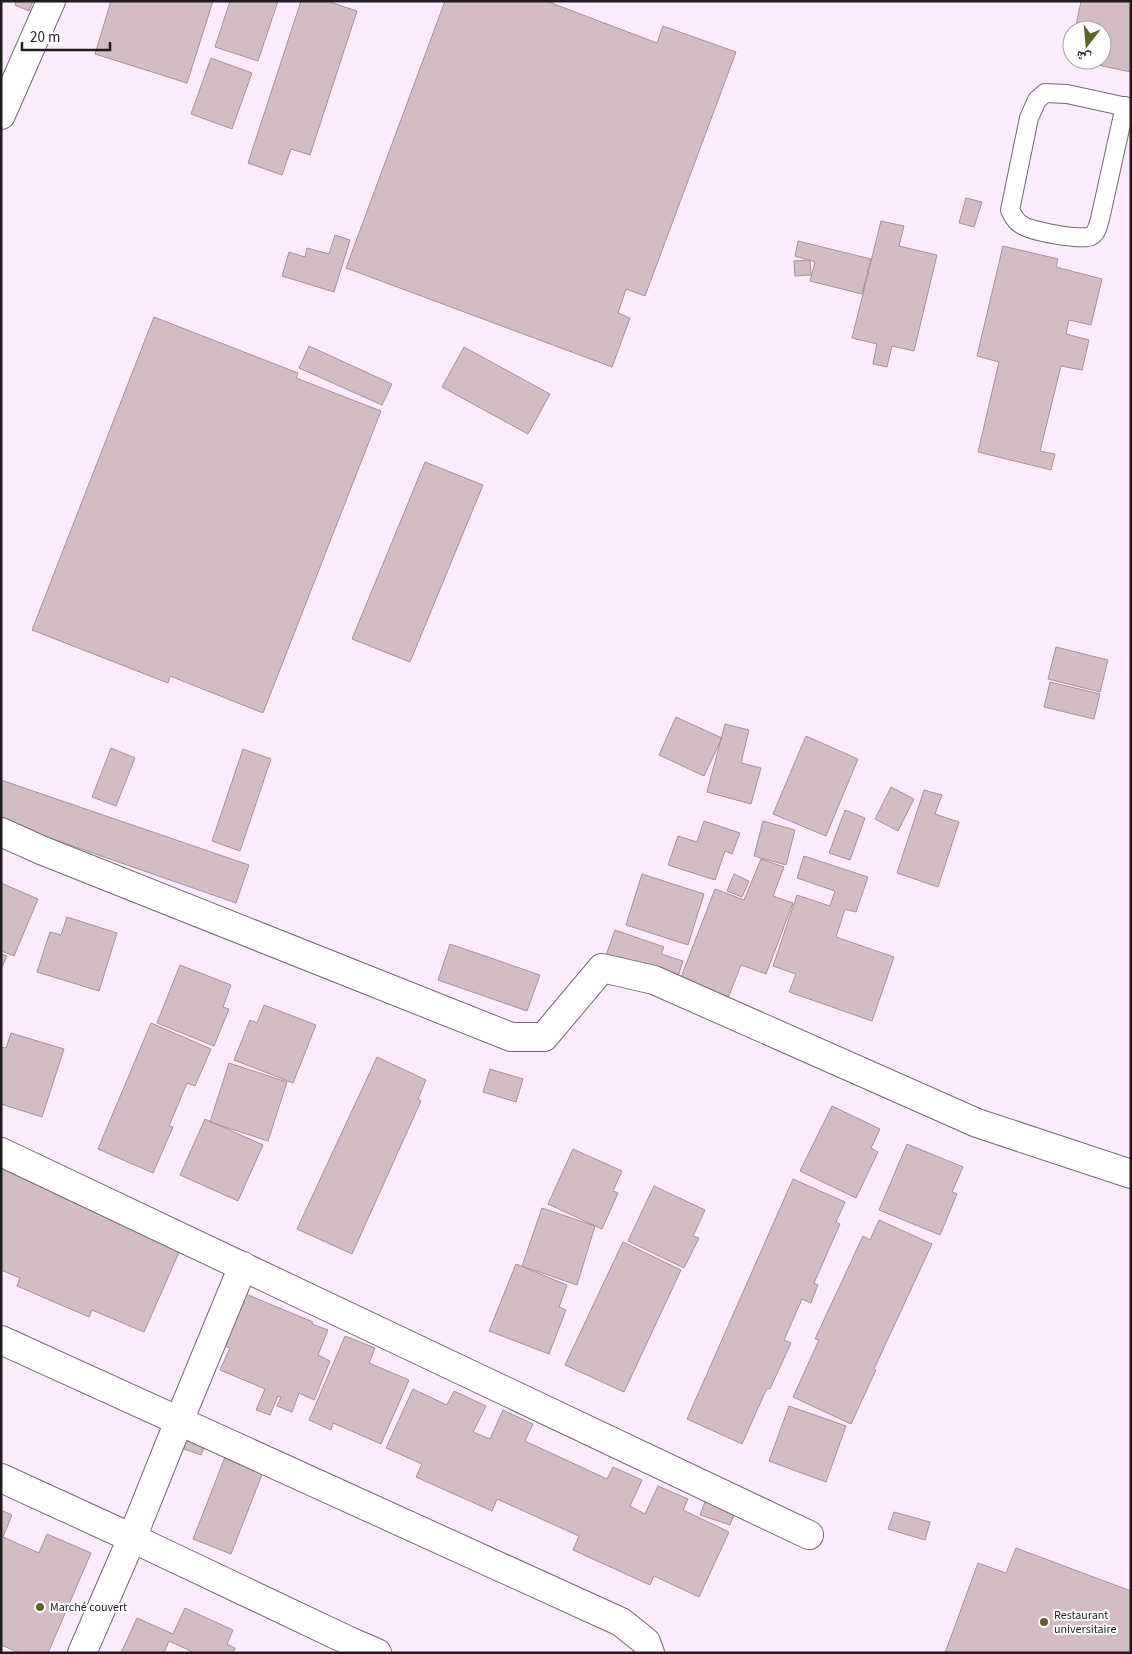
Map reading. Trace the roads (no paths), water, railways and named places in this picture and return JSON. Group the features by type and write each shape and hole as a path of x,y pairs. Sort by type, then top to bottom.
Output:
{"street":[{"path":"1,114 51,1"},
{"path":"1,832 40,850 511,1037 544,1037 602,968 654,980 977,1123 1131,1174"},
{"path":"1,1152 809,1535"},
{"path":"82,1653 132,1538 243,1266"},
{"path":"1,1340 621,1622 646,1642 650,1653"},
{"path":"1,1478 377,1653"}],"lane":[{"path":"1046,93 1067,94 1128,107 1100,219 1096,230 1091,236 1081,238 1023,227 1010,210 1029,118 1037,100 1046,93"}],"place":[{"name":"Marché couvert","path":"40,1607"},
{"name":"Restaurant universitaire","path":"1044,1622"}]}
